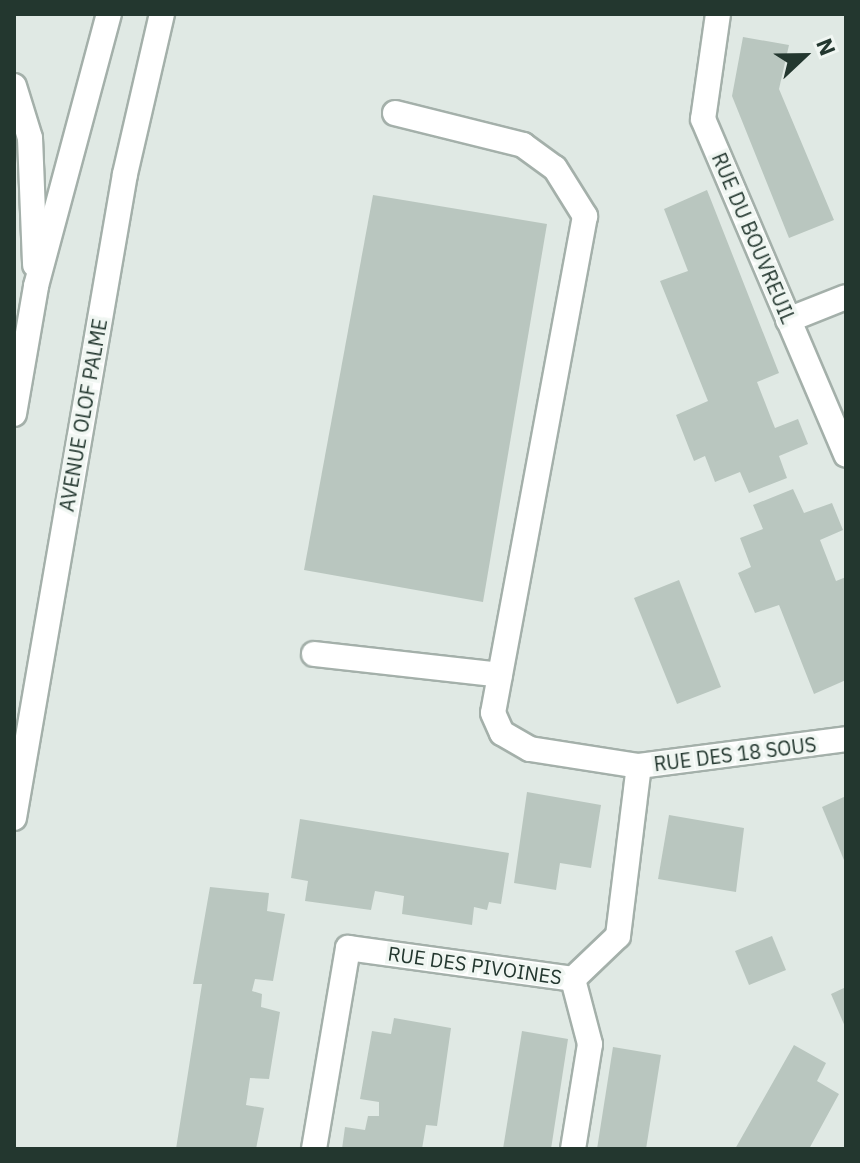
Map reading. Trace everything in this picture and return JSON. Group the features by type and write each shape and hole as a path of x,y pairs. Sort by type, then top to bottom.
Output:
{"street":[{"path":"14,414 36,286 109,14"},
{"name":"AVENUE OLOF PALME","path":"14,818 125,174 162,14"},
{"name":"RUE DU BOUVREUIL","path":"718,14 703,119 846,455"},
{"path":"14,86 30,138 36,286"},
{"path":"314,654 500,675 585,216 555,168 523,145 395,113"},
{"path":"788,320 846,297"},
{"name":"RUE DES 18 SOUS","path":"500,675 493,713 502,733 530,749 639,766 846,739"},
{"name":"RUE DES PIVOINES","path":"314,1149 348,948 573,979 618,936 639,766"},
{"path":"573,979 590,1044 573,1149"}],"building":[{"path":"743,37 789,45 779,89 834,220 789,238 732,96"},
{"path":"707,190 779,373 757,382 771,418 775,428 798,419 808,444 779,456 787,478 749,493 740,472 715,482 705,456 694,461 676,415 708,401 660,281 688,271 664,209"},
{"path":"373,195 547,224 483,602 304,570"},
{"path":"793,489 804,513 832,503 843,530 820,540 836,581 846,577 846,680 814,694 779,605 755,613 738,573 751,567 740,538 763,529 753,505"},
{"path":"679,580 721,687 677,704 634,598"},
{"path":"527,792 601,805 591,868 560,863 556,890 514,883"},
{"path":"846,796 846,865 822,807"},
{"path":"669,815 744,828 736,892 658,879"},
{"path":"300,819 509,853 501,904 489,902 487,910 474,907 472,925 402,914 404,896 375,891 371,910 305,901 308,881 291,878"},
{"path":"210,887 269,893 267,911 285,914 273,981 255,979 252,991 262,994 261,1007 280,1012 269,1079 250,1078 246,1105 264,1108 256,1149 176,1149 202,984 193,984"},
{"path":"772,936 786,970 749,985 735,951"},
{"path":"846,987 846,1029 831,994"},
{"path":"394,1018 451,1028 437,1126 426,1125 422,1149 342,1149 345,1127 365,1130 368,1116 379,1116 379,1102 360,1099 372,1031 391,1034"},
{"path":"522,1031 568,1039 551,1149 503,1149"},
{"path":"794,1045 826,1063 817,1081 839,1094 809,1149 735,1149"},
{"path":"613,1047 661,1055 646,1149 597,1149"}]}
